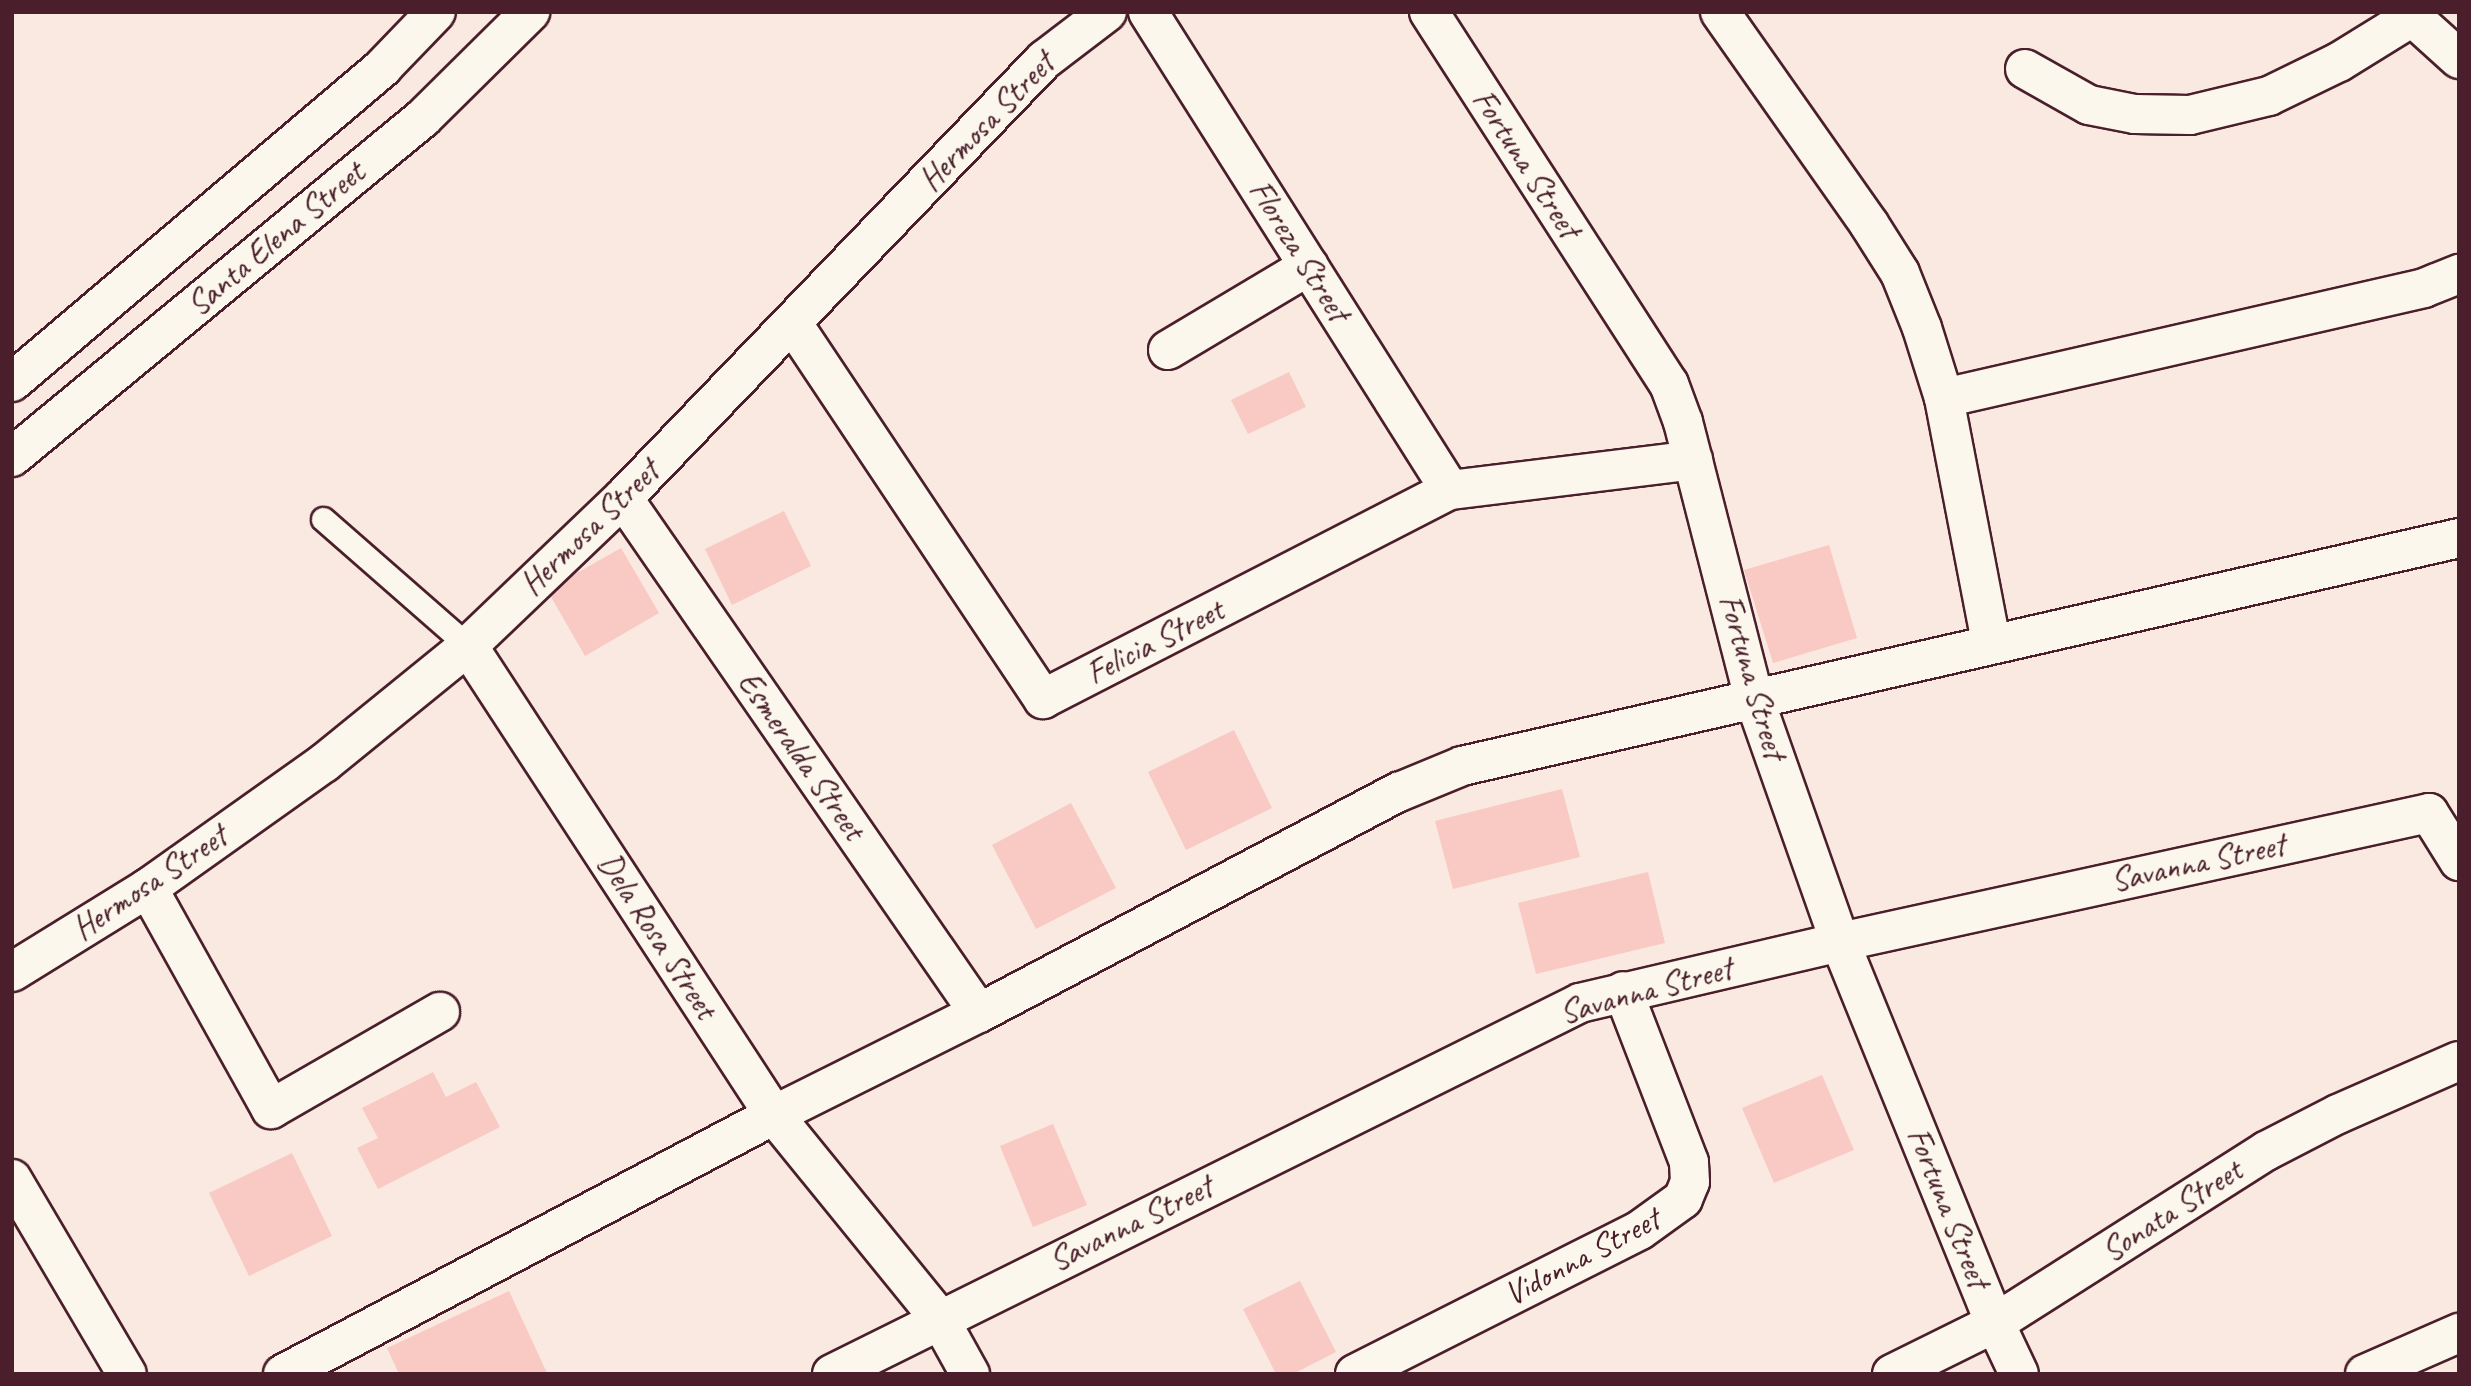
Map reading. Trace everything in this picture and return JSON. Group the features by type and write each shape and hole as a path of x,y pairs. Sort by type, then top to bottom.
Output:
{"street":[{"name":"Santa Elena Street","path":"12,382 383,67 436,12"},
{"name":"Santa Elena Street","path":"12,457 423,118 530,12"},
{"name":"Hermosa Street","path":"12,972 148,888 324,763 468,646 623,498 1044,60 1107,12"},
{"name":"Floreza Street","path":"1148,12 1450,490"},
{"name":"Fortuna Street","path":"1429,12 1669,384 1693,460 1754,698 1840,942 1995,1323 2019,1374"},
{"path":"1720,12 1900,272 1922,328 1944,398 1991,643"},
{"path":"2025,69 2089,105 2135,114 2190,116 2269,96 2339,62 2410,15 2459,59"},
{"path":"1168,350 1308,266"},
{"path":"1944,398 2424,288 2459,274"},
{"name":"Felicia Street","path":"793,324 1043,699 1450,490 1693,460"},
{"name":"Esmeralda Street","path":"623,498 979,1013"},
{"path":"283,1374 774,1115 979,1013 1399,792 1462,766 2459,538"},
{"name":"Dela Rosa Street","path":"468,646 774,1115 939,1318 970,1374"},
{"name":"Savanna Street","path":"832,1374 939,1318 1580,1003 1840,942 2429,813 2459,861"},
{"path":"148,888 271,1109 440,1012"},
{"name":"Vidonna Street","path":"1355,1374 1640,1230 1683,1199 1690,1182 1689,1162 1623,991"},
{"name":"Sonata Street","path":"1892,1374 1995,1323 2266,1151 2338,1114 2459,1061"},
{"path":"12,1180 127,1374"},
{"path":"2365,1374 2459,1333"}],"lane":[{"name":"Dela Rosa Street","path":"323,519 468,646"}],"building":[{"path":"1289,372 1306,407 1248,434 1231,400"},
{"path":"784,511 811,566 732,605 705,549"},
{"path":"1829,545 1857,638 1773,663 1744,570"},
{"path":"621,548 659,613 585,656 547,590"},
{"path":"1234,730 1272,808 1186,850 1148,772"},
{"path":"1562,789 1580,857 1453,889 1435,821"},
{"path":"1071,803 1116,888 1036,929 992,845"},
{"path":"1648,872 1665,943 1536,974 1518,903"},
{"path":"433,1072 446,1097 476,1082 500,1127 378,1189 357,1148 378,1138 362,1108"},
{"path":"1822,1075 1854,1150 1774,1183 1742,1108"},
{"path":"1053,1124 1087,1205 1033,1227 1000,1146"},
{"path":"292,1153 332,1236 249,1276 209,1193"},
{"path":"1300,1281 1336,1352 1293,1374 1276,1374 1243,1309"},
{"path":"509,1291 547,1373 399,1374 387,1348"}]}
